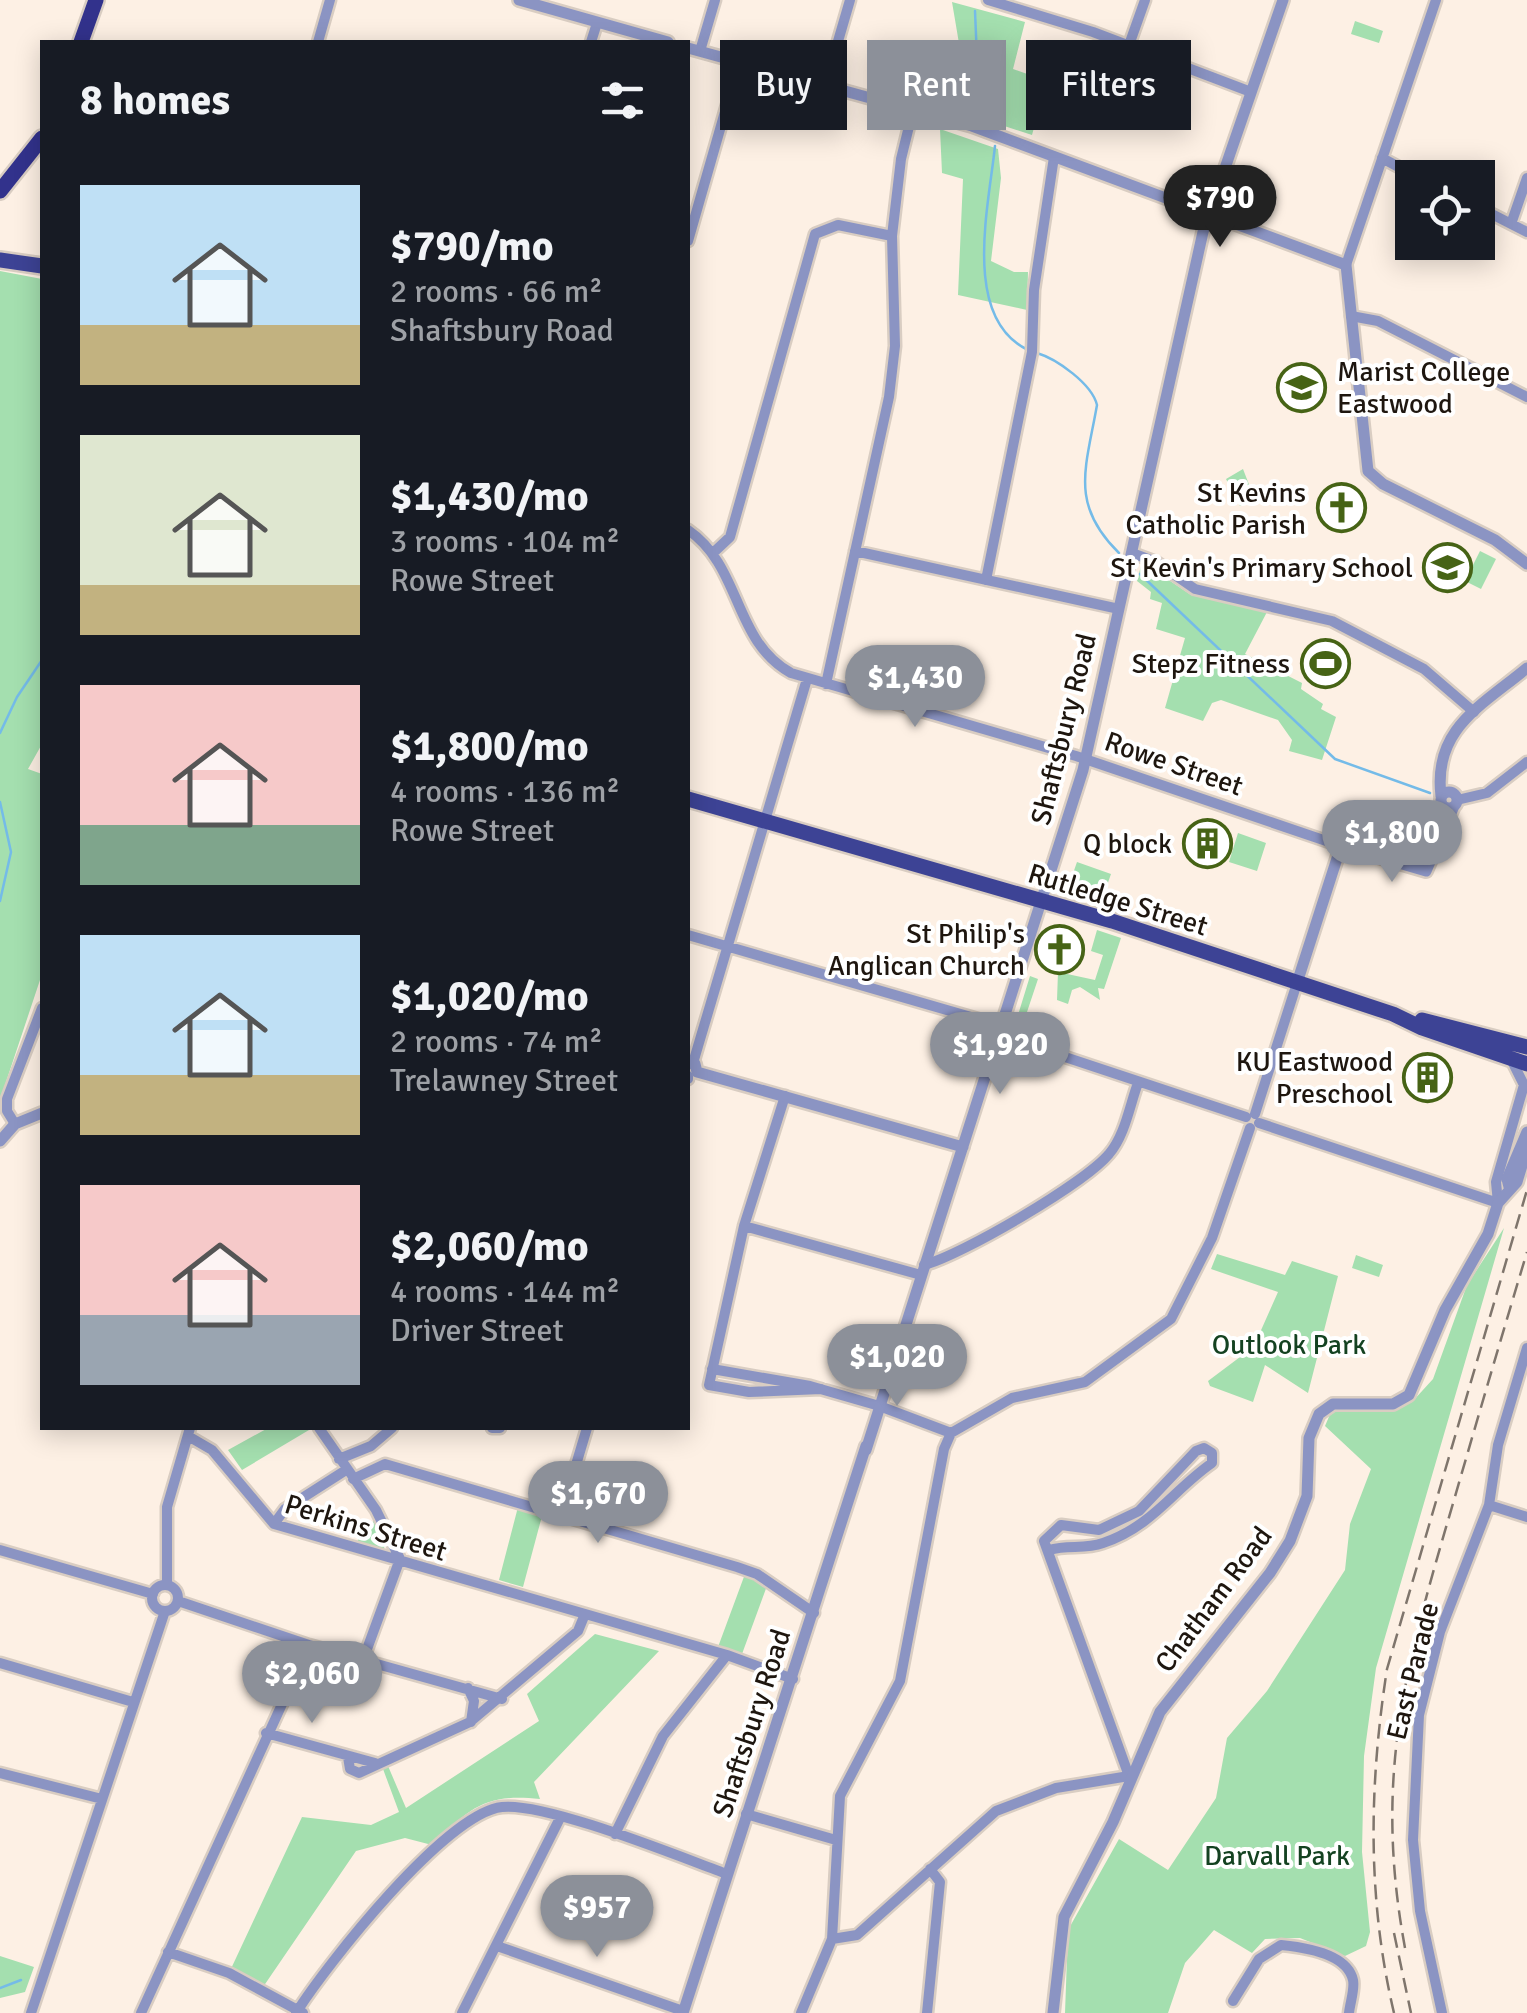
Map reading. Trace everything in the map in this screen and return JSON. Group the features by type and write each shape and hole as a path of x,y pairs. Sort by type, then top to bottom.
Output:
{"highway":[{"path":"83,40 96,0"},
{"path":"0,191 40,141"}],"main road":[{"path":"0,260 40,266"},
{"name":"Rutledge Street","path":"690,801 1042,900 1393,1014 1519,1061"},
{"path":"1393,1014 1527,1047"}],"street":[{"path":"319,40 330,0"},
{"path":"519,0 661,40"},
{"path":"715,0 694,50 720,58"},
{"path":"839,40 850,0"},
{"path":"988,0 1113,40"},
{"path":"1131,40 1146,0"},
{"name":"Shaftsbury Road","path":"683,2012 1086,760 1208,217 1283,0"},
{"path":"1436,0 1346,265 1370,474 1495,540 1527,564"},
{"path":"592,40 597,23"},
{"path":"1191,69 1251,92"},
{"path":"690,234 720,129"},
{"path":"826,684 889,396 895,346 892,236 900,159 908,130"},
{"path":"983,130 1208,217 1346,265"},
{"path":"986,580 1032,352 1034,290 1054,157"},
{"path":"1382,158 1395,165"},
{"path":"1511,224 1527,178"},
{"path":"1495,216 1527,232"},
{"path":"714,552 730,536 815,234 821,228 838,225 892,236"},
{"path":"1350,316 1378,321 1527,397"},
{"name":"Rowe Street","path":"690,532 714,552 758,647 779,666 808,679 1086,760 1426,871 1436,851 1450,800"},
{"path":"855,551 1119,609"},
{"path":"1132,553 1156,562 1196,589 1332,621 1424,669 1474,712"},
{"path":"1527,668 1452,732 1438,762 1450,800 1486,793 1527,762"},
{"path":"808,679 690,1072 963,1147"},
{"path":"802,2013 832,1939 840,1796 900,1682 944,1449 952,1433 1012,1398 1085,1382 1171,1319 1212,1238 1341,846"},
{"path":"690,936 1001,1030 1138,1082 1498,1202 1517,1182 1527,1149"},
{"path":"14,1124 7,1111 8,1099 40,1013"},
{"name":"Chatham Road","path":"1053,2013 1061,1925 1113,1822 1160,1712 1290,1542 1308,1496 1308,1438 1319,1414 1332,1404 1393,1404 1409,1395 1444,1310 1488,1234 1498,1202 1496,1182 1524,1086 1519,1061"},
{"path":"744,1226 923,1270 1002,1227 1107,1156 1138,1082"},
{"path":"786,1096 744,1226 709,1385 736,1390 822,1389 952,1433"},
{"path":"0,1142 14,1124 40,1114"},
{"path":"1509,1187 1508,1179 1527,1132"},
{"name":"East Parade","path":"1442,2013 1420,1911 1412,1840 1419,1715 1440,1632 1489,1505 1498,1445 1527,1348"},
{"path":"320,1430 392,1538 399,1563 363,1660"},
{"path":"339,1458 374,1443 390,1430"},
{"path":"561,1515 586,1430"},
{"path":"166,1585 167,1507 189,1432"},
{"name":"Perkins Street","path":"189,1432 212,1450 274,1524 728,1655 793,1679"},
{"path":"374,1443 385,1464"},
{"path":"832,1939 857,1935 996,1811 1056,1788 1130,1776 1044,1541 1050,1532 1072,1525 1100,1530 1139,1511 1196,1450 1204,1448 1212,1454 1212,1462 1158,1515 1108,1542 1084,1549 1065,1545 1049,1550"},
{"path":"274,1524 285,1508 350,1474 385,1464 757,1574 814,1613"},
{"path":"1489,1505 1527,1518"},
{"path":"0,1550 153,1594"},
{"path":"153,1594 166,1585"},
{"path":"166,1585 175,1589 178,1601"},
{"path":"153,1594 154,1606 164,1611"},
{"path":"31,2013 164,1611 178,1601"},
{"path":"178,1601 309,1645 502,1699"},
{"path":"266,1734 348,1757 356,1773 470,1722 502,1699 578,1631 585,1614"},
{"path":"141,2013 309,1645"},
{"path":"615,1834 663,1736 728,1655"},
{"path":"0,1663 133,1702"},
{"path":"468,1688 474,1700 470,1722"},
{"path":"0,1772 102,1799"},
{"path":"168,1952 229,1973 299,2012 384,1901 462,1825 484,1810 505,1806 615,1834 727,1874"},
{"path":"746,1814 836,1840"},
{"path":"462,2013 560,1818"},
{"path":"927,2013 940,1882 930,1868"},
{"path":"1233,2001 1259,1959 1280,1945 1329,1956 1349,1972 1353,1984 1349,2013"},
{"path":"497,1946 683,2012"}],"green space":[{"path":"952,2 1025,22 1013,69 1026,74 1026,130 1033,130 1032,135 1006,127 1006,40 958,40"},
{"path":"1355,21 1383,31 1379,43 1351,34"},
{"path":"940,130 998,149 1001,178 991,261 1014,272 1028,272 1027,310 958,295 963,179 942,173"},
{"path":"0,271 40,279 40,748 28,769 40,773 40,980 0,1100"},
{"path":"1243,469 1255,500 1240,506 1226,479"},
{"path":"1480,551 1496,559 1481,589 1465,581"},
{"path":"1142,562 1191,595 1267,612 1245,654 1302,683 1301,689 1323,704 1321,709 1336,717 1322,760 1289,751 1292,740 1278,720 1221,700 1212,703 1203,721 1165,708 1185,638 1156,629 1162,603 1150,599 1151,592 1137,581"},
{"path":"1238,833 1266,843 1257,871 1229,862"},
{"path":"1077,862 1111,874 1104,894 1070,882"},
{"path":"1097,930 1121,938 1104,989 1098,988 1100,1000 1080,987 1072,990 1068,1004 1057,1000 1058,972 1095,980 1103,955 1091,951"},
{"path":"1030,976 1038,979 1023,1024 1039,1030 1037,1035 1014,1028"},
{"name":"Darvall Park","path":"1504,1228 1376,1668 1364,1756 1362,1852 1370,1932 1366,1946 1345,1956 1300,1938 1265,1939 1252,1953 1214,1930 1185,1963 1168,2013 1065,2013 1068,1930 1119,1839 1168,1870 1216,1798 1227,1738 1267,1691 1345,1570 1350,1524 1371,1469 1325,1426 1331,1412 1412,1402 1433,1379 1467,1285"},
{"name":"Outlook Park","path":"1217,1254 1285,1275 1292,1261 1338,1276 1308,1393 1265,1365 1253,1402 1210,1386 1208,1381 1244,1354 1250,1355 1278,1292 1211,1269"},
{"path":"1356,1255 1383,1265 1379,1277 1352,1268"},
{"path":"264,1430 309,1430 242,1470 228,1450"},
{"path":"518,1507 542,1516 523,1587 499,1580"},
{"path":"375,1519 386,1542 383,1551 354,1545"},
{"path":"745,1574 768,1583 742,1654 718,1647"},
{"path":"595,1634 659,1651 534,1782 540,1799 505,1798 480,1806 432,1845 405,1838 356,1851 261,1990 229,1973 302,1817 371,1825 399,1812 383,1769 388,1766 406,1808 539,1721 527,1694"},
{"path":"0,1956 34,1967 25,1992 0,1998"}],"waterway":[{"path":"975,11 976,40"},
{"path":"995,146 985,228 987,287 994,313 1007,334 1028,350"},
{"path":"1037,353 1073,373 1094,397 1097,405 1086,467 1087,501 1103,535 1119,553"},
{"path":"1140,574 1335,759 1430,793"},
{"path":"0,733 17,697 40,663"},
{"path":"0,802 11,852 0,901"},
{"path":"0,1988 21,1980"}],"railway":[{"path":"1394,2013 1379,1927 1374,1842 1377,1756 1387,1669 1527,1190"},
{"path":"1405,1948 1392,1828 1394,1773 1409,1668 1527,1252"},
{"path":"1394,1933 1411,2013"}],"place":[{"name":"Marist College Eastwood","path":"1302,387"},
{"name":"St Kevins Catholic Parish","path":"1341,508"},
{"name":"St Kevin's Primary School","path":"1448,567"},
{"name":"Stepz Fitness","path":"1325,663"},
{"name":"Q block","path":"1207,843"},
{"name":"St Philip's Anglican Church","path":"1060,949"},
{"name":"KU Eastwood Preschool","path":"1428,1077"}]}
